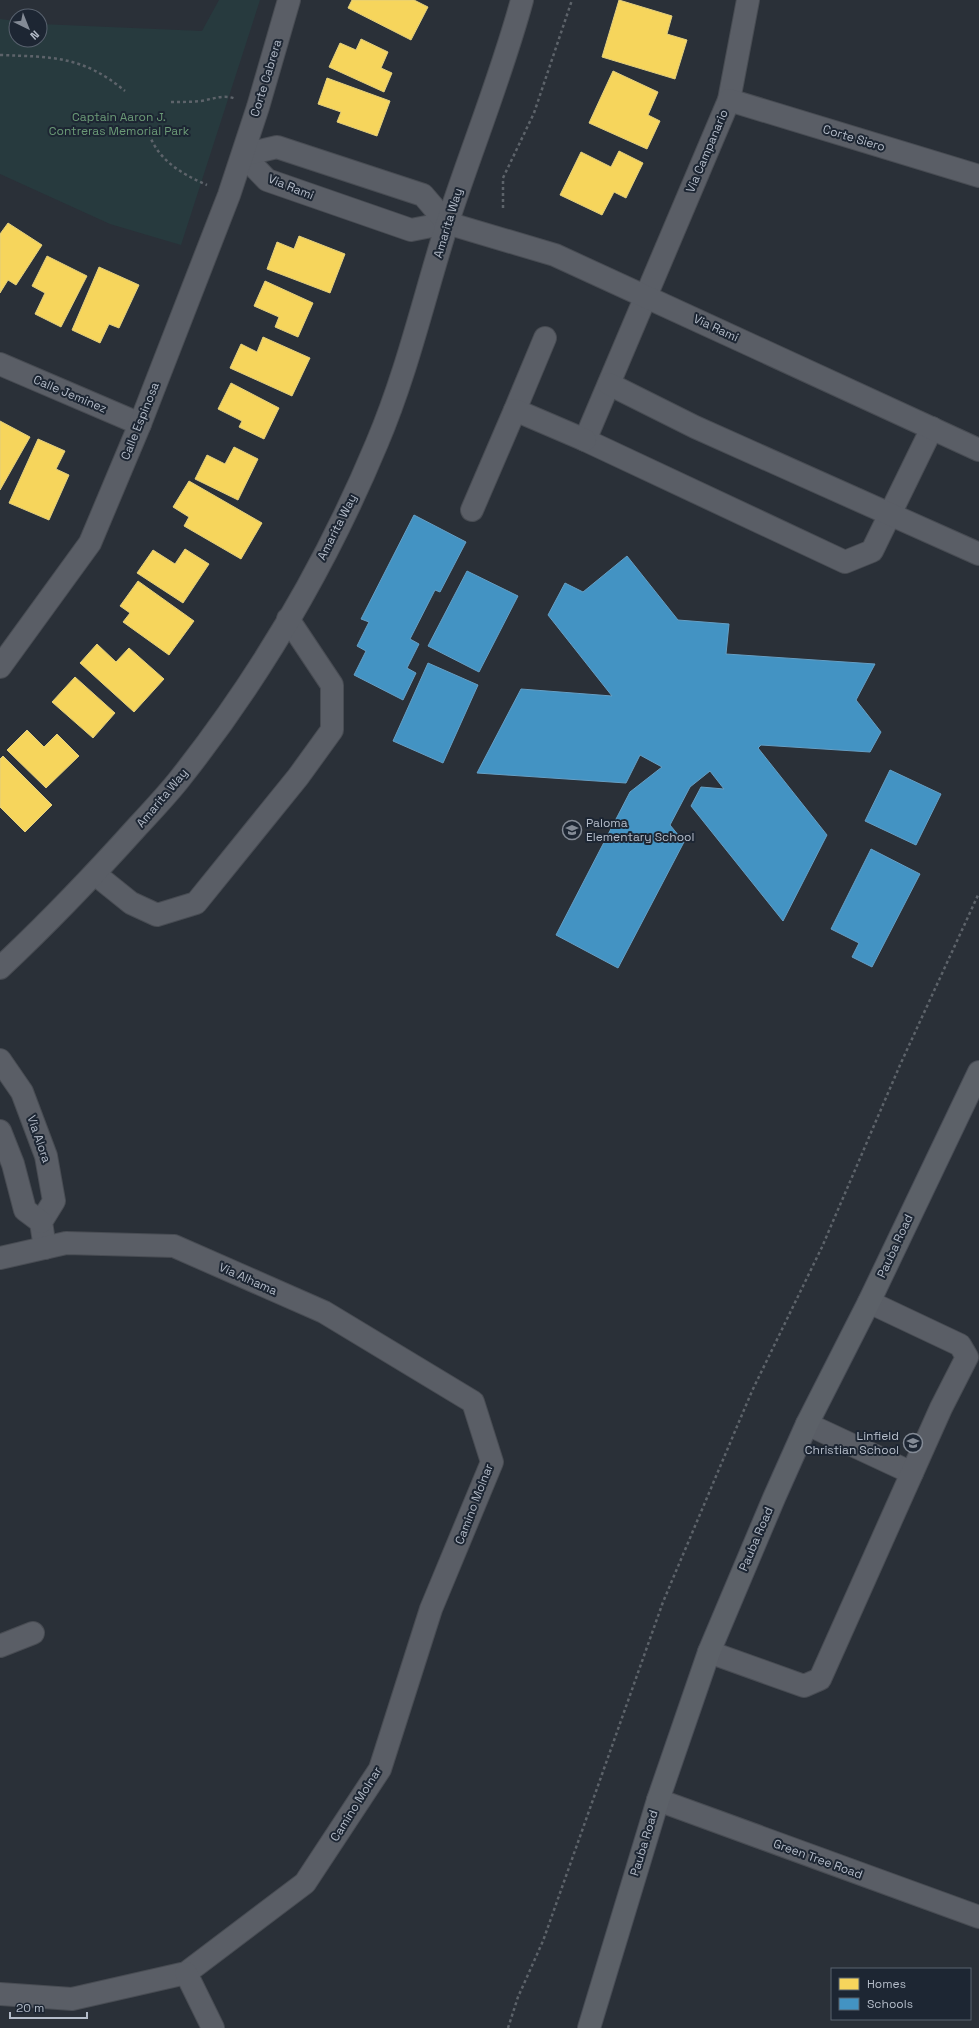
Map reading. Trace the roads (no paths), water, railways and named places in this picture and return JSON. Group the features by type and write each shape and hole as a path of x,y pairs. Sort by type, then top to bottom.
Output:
{"main road":[{"name":"Pauba Road","path":"589,2028 658,1800 709,1652 807,1424 869,1302 979,1072"}],"street":[{"name":"Corte Cabrera","path":"242,155 258,107 289,0"},
{"name":"Amarita Way","path":"0,968 47,924 95,874 177,781 250,682 288,619 342,518 378,442 406,363 447,223 513,35 522,0"},
{"name":"Via Campanario","path":"585,440 729,100 748,0"},
{"name":"Corte Siero","path":"729,100 979,176"},
{"path":"242,155 277,147 423,195 447,223"},
{"name":"Via Rami","path":"242,155 267,180 411,230 447,223 555,255 979,450"},
{"name":"Calle Espinosa","path":"0,667 90,543 140,424 242,155"},
{"path":"472,510 545,338"},
{"name":"Calle Jeminez","path":"0,364 140,424"},
{"path":"609,384 695,427 979,554"},
{"path":"515,410 585,440 845,562 872,551 932,428"},
{"path":"95,874 132,903 157,914 196,903 298,777 332,730 332,685 288,619"},
{"name":"Via Alora","path":"0,1060 22,1092 46,1156 54,1200 41,1222"},
{"path":"0,1131 13,1164 25,1210 41,1222 45,1248"},
{"name":"Via Alhama","path":"0,1258 66,1243 174,1246 324,1312 473,1402"},
{"path":"709,1652 804,1686 820,1679 941,1408 967,1357 960,1345 869,1302"},
{"name":"Camino Molnar","path":"0,1994 72,1999 186,1973 305,1883 380,1769 431,1609 492,1462 473,1402"},
{"path":"807,1424 912,1473"},
{"path":"0,1646 33,1633"},
{"name":"Green Tree Road","path":"658,1800 979,1917"},
{"path":"186,1973 213,2028"}],"place":[{"name":"Paloma Elementary School","path":"572,830"},
{"name":"Linfield Christian School","path":"913,1443"}],"park label":[{"name":"Captain Aaron J. Contreras Memorial Park","path":"119,124"}]}
